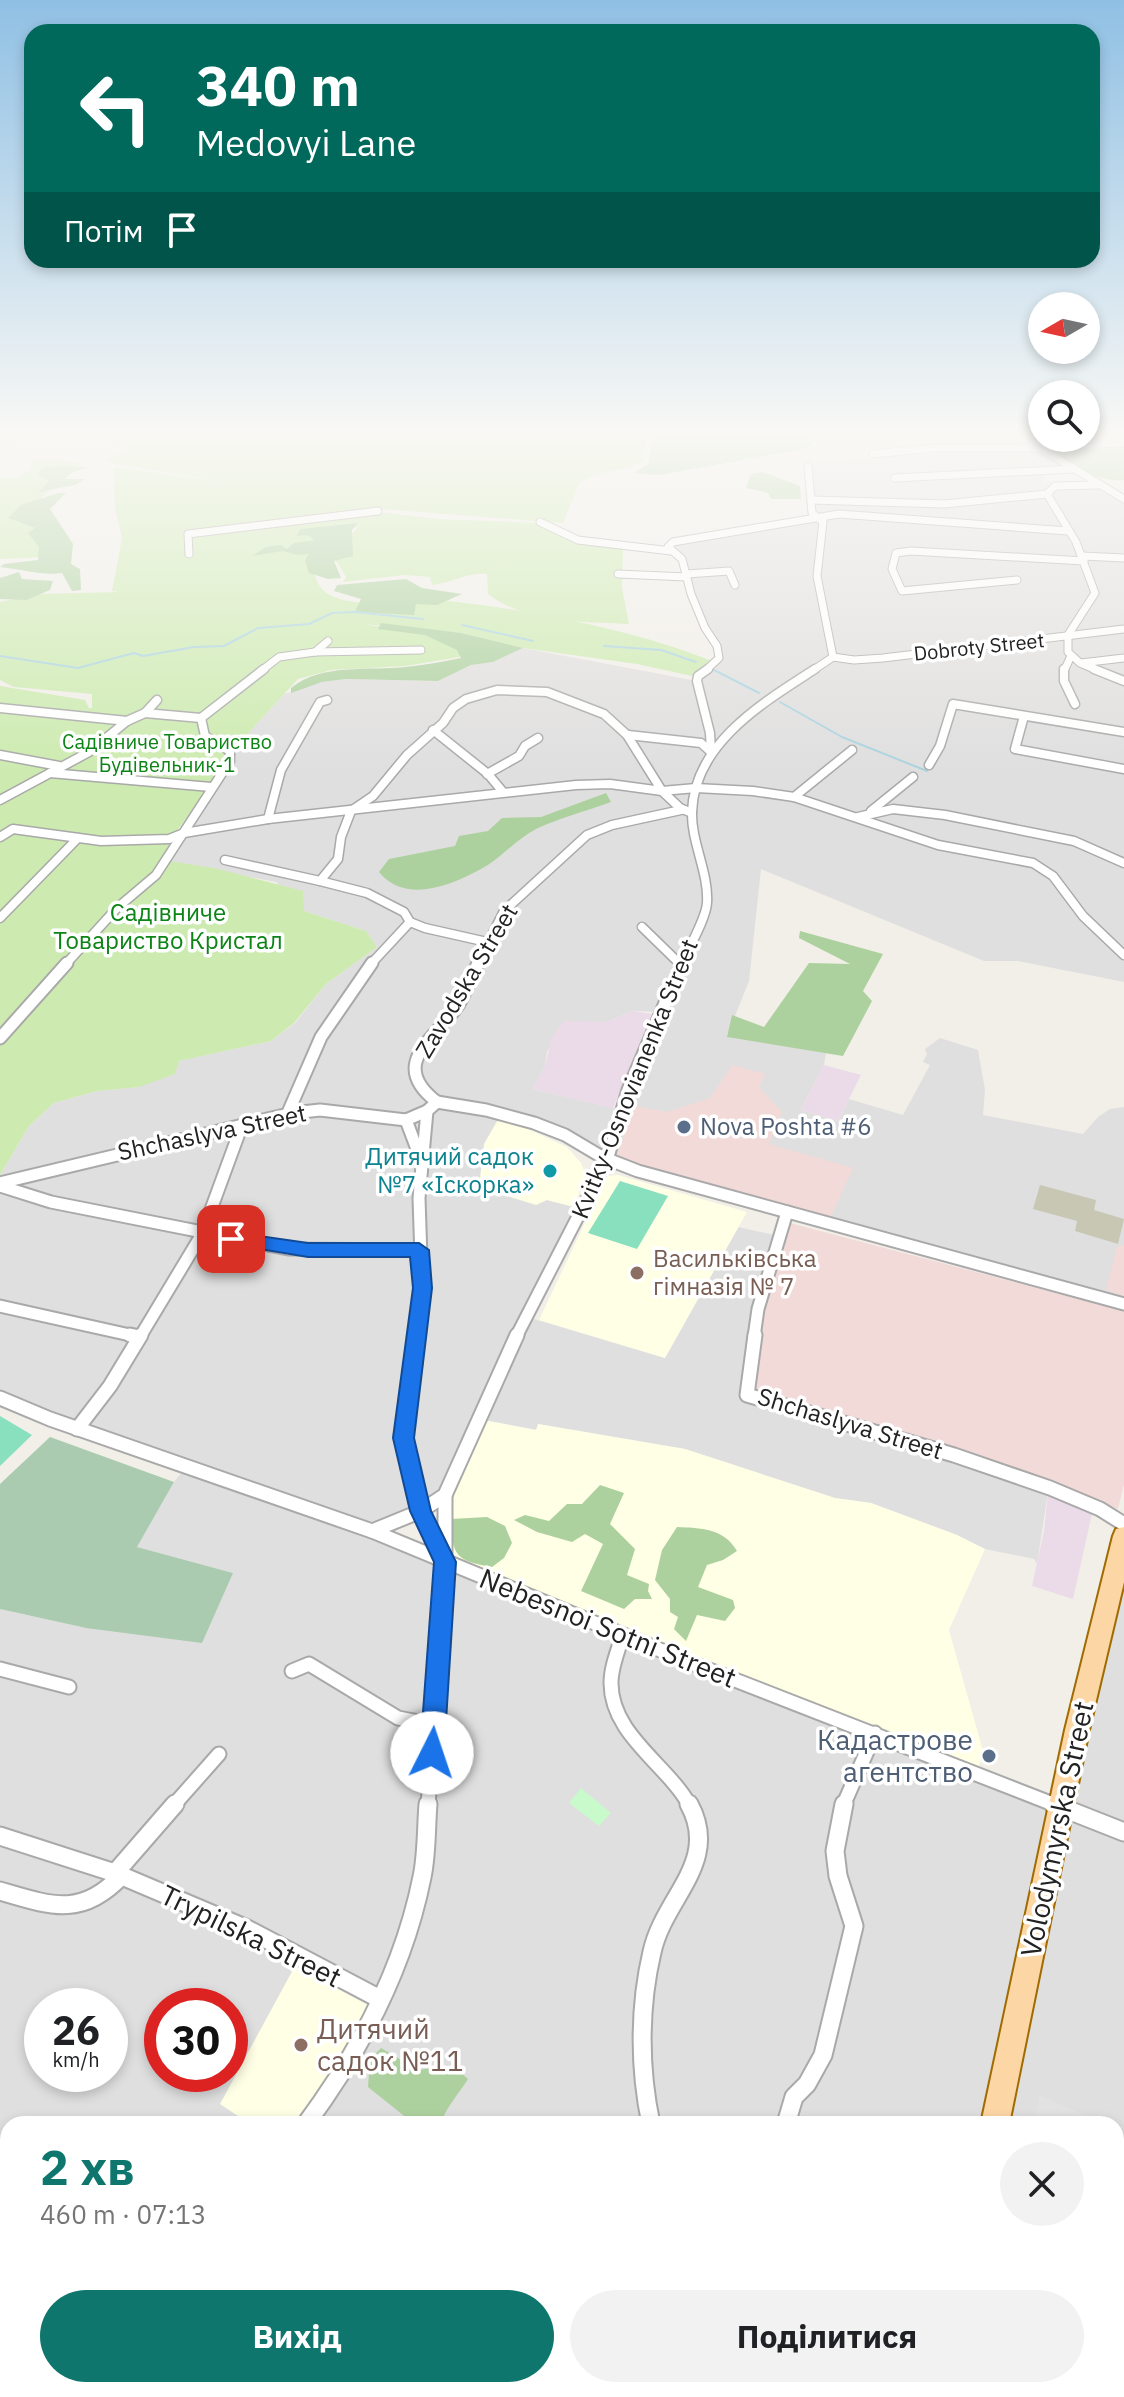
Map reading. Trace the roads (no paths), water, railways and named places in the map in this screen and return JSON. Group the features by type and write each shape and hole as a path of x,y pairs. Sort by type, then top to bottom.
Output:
{"main road":[{"name":"Volodymyrska Street","path":"997,2116 1060,1809 1124,1536"}],"street":[{"path":"189,554 191,548"},
{"path":"673,548 682,559 705,628 717,646 719,658 698,676 698,692 710,733 711,752"},
{"path":"820,548 817,576 833,657"},
{"path":"1075,704 1062,677 1063,667 1070,658 1068,635 1095,593 1077,548"},
{"path":"1017,580 902,591 892,569 896,553 902,551 1124,558"},
{"path":"618,574 687,576 729,571 735,585"},
{"name":"Dobroty Street","path":"833,657 883,658 1124,629"},
{"path":"315,652 328,641"},
{"path":"145,713 201,718 279,657 315,652 421,650"},
{"name":"Kvitky-Osnovianenka Street","path":"445,1495 512,1345 607,1160 628,1090 707,904 686,812 711,752 762,704 833,657"},
{"path":"1070,658 1124,681"},
{"path":"1080,663 1124,658"},
{"path":"320,881 338,859 341,837 351,811 366,804 404,757 446,720 451,710 470,697 519,688 553,691 591,707 614,721 628,735 662,791 686,812"},
{"path":"0,800 89,752 127,721 145,713 157,700"},
{"path":"268,819 281,770 316,708 327,700"},
{"path":"929,765 940,746 953,704 1124,732"},
{"path":"0,708 127,721"},
{"path":"1024,716 1015,749 1124,769"},
{"path":"0,1038 117,908 156,875 230,761 230,751 204,739 200,731 201,718"},
{"path":"433,730 443,743 487,774 503,792"},
{"path":"628,735 701,743 711,752"},
{"path":"487,774 519,756 525,746 538,738"},
{"path":"794,797 852,750"},
{"path":"0,755 59,766"},
{"path":"50,773 211,787"},
{"path":"862,816 913,777"},
{"path":"0,837 13,829 130,842 169,839 184,833 268,819 503,792 610,784 662,791 696,788 794,797 862,816 938,845 1033,863 1053,876 1083,916 1124,955"},
{"path":"862,816 893,809 945,815 1074,841 1124,863"},
{"name":"Zavodska Street","path":"432,1106 421,1090 415,1068 419,1049 458,1005 504,911 587,835 612,825 686,812"},
{"path":"0,918 78,838"},
{"path":"225,860 367,893 404,912 410,922 487,942"},
{"path":"287,1115 297,1080 337,1010 390,941 410,922"},
{"path":"642,927 681,965"},
{"path":"432,1106 421,1160 419,1250 422,1288 404,1438 421,1511 445,1562"},
{"name":"Shchaslyva Street","path":"0,1184 287,1115 320,1110 406,1120 432,1106 482,1107 568,1136 607,1160 1124,1304"},
{"path":"406,1120 421,1160"},
{"path":"77,1429 110,1386 202,1234 242,1125"},
{"path":"0,1184 51,1202 288,1249 419,1250"},
{"name":"Shchaslyva Street","path":"787,1212 758,1309 747,1395 1009,1474 1100,1509 1124,1524"},
{"path":"0,1306 139,1337"},
{"name":"Nebesnoi Sotni Street","path":"0,1398 77,1429 372,1531 623,1635 1124,1832"},
{"path":"372,1531 421,1511 445,1495"},
{"path":"312,2116 338,2081 401,1959 423,1875 445,1562 445,1495"},
{"path":"623,1635 610,1685 615,1704 630,1734 688,1800 701,1835 699,1852 663,1920 651,1961 642,2055 650,2116"},
{"path":"292,1671 309,1664 398,1718 434,1725"},
{"path":"0,1669 69,1687"},
{"path":"788,2116 794,2097 807,2084 823,2055 854,1926 838,1876 835,1851 843,1806 875,1733"},
{"path":"0,1891 68,1908 96,1901 219,1754"},
{"name":"Trypilska Street","path":"0,1836 118,1874 247,1929 380,1999"}],"waterway":[{"path":"0,656 78,668 134,653 143,656 194,647 224,646 258,628 309,624 332,613 355,612 423,619"},
{"path":"462,625 533,641"},
{"path":"604,646 661,650 696,662"},
{"path":"714,670 759,693"},
{"path":"780,702 842,737 927,771"}],"place":[{"name":"Nova Poshta #6","path":"684,1127"},
{"name":"Дитячий садок №7 «Іскорка»","path":"550,1171"},
{"name":"Васильківська гімназія № 7","path":"637,1273"},
{"name":"Кадастрове агентство","path":"989,1756"},
{"name":"Дитячий садок №11","path":"301,2045"}],"park label":[{"name":"Садівниче Товариство Будівельник-1","path":"167,754"},
{"name":"Садівниче Товариство Кристал","path":"168,927"}]}
